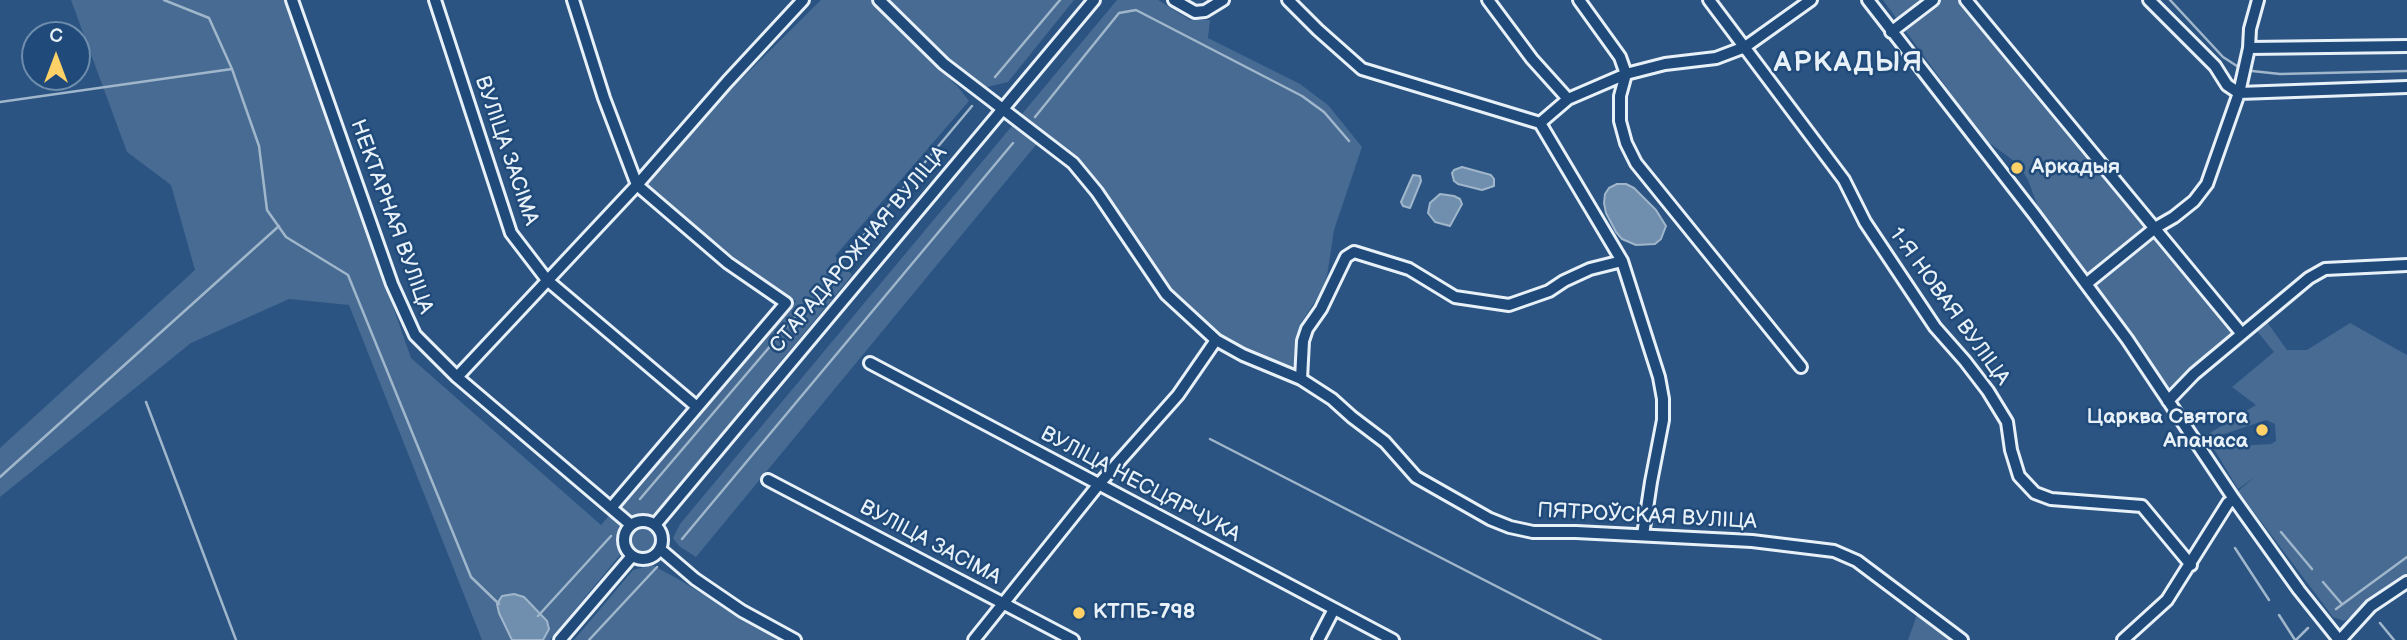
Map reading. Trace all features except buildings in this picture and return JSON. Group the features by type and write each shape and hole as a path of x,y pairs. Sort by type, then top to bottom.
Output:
{"street":[{"name":"НЕКТАРНАЯ ВУЛІЦА","path":"292,0 392,284 415,335 457,377 631,525"},
{"name":"ВУЛІЦА ЗАСІМА","path":"435,0 511,233 547,280 698,407"},
{"path":"573,0 604,98 637,185"},
{"path":"457,377 637,185 803,0"},
{"name":"ПЯТРОЎСКАЯ ВУЛІЦА","path":"879,0 944,64 1073,163 1097,192 1166,293 1216,340 1242,355 1301,379 1332,398 1385,442 1416,477 1490,519 1534,532 1752,541 1834,551 1857,561 1962,640"},
{"name":"СТАРАДАРОЖНАЯ ВУЛІЦА","path":"655,525 1094,0"},
{"path":"1174,0 1195,12 1205,11 1223,0"},
{"path":"1288,0 1362,69 1540,123 1622,261 1659,377 1664,420 1643,535"},
{"path":"1488,0 1532,59 1568,99"},
{"path":"1579,0 1619,57 1626,74 1620,96 1620,121 1636,163 1801,367"},
{"name":"1-Я НОВАЯ ВУЛІЦА","path":"1709,0 1844,180 1865,222 1935,327 1988,391 2007,422 2011,450 2019,476 2035,493 2051,499 2142,506 2191,565"},
{"path":"1540,123 1568,99 1626,74 1665,64 1716,58 1745,47 1811,0"},
{"path":"1868,0 2127,339 2234,499 2299,590 2340,640 2371,607 2407,582"},
{"path":"1891,32 1933,0"},
{"path":"1966,0 2242,334"},
{"path":"2149,0 2215,66 2227,85 2239,93 2407,87"},
{"path":"2086,284 2155,229 2174,218 2194,201 2207,184 2239,93 2258,0"},
{"path":"2249,48 2407,46"},
{"name":"СТАРАДАРОЖНАЯ ВУЛІЦА","path":"611,508 786,303 729,263 637,185"},
{"path":"1301,379 1303,341 1307,328 1321,309 1346,257 1354,252 1409,269 1455,297 1509,305 1549,291 1590,269 1622,261"},
{"path":"2168,401 2194,374 2309,278 2325,269 2407,265"},
{"path":"974,640 1099,484 1178,396 1216,340"},
{"name":"ВУЛІЦА НЕСЦЯРЧУКА","path":"870,363 1393,640"},
{"name":"ВУЛІЦА ЗАСІМА","path":"768,480 1073,640"},
{"path":"2123,640 2167,600 2228,503 2234,499"},
{"path":"641,521 655,525 662,538 660,549 650,558 632,556 624,542 625,532 631,525 641,521"},
{"path":"660,549 688,574 795,640"},
{"path":"560,640 632,556"},
{"path":"1318,640 1334,609"}],"shaded area":[{"path":"71,0 286,0 411,358 601,525 796,301 770,287 647,185 726,94 821,0 872,0 969,101 835,256 852,275 653,516 636,518 621,533 620,555 550,640 482,640 349,305 289,299 191,343 0,497 0,448 195,270 171,185 127,152 91,54 91,21 79,21"},
{"path":"890,0 1074,0 1008,82 987,87 960,68"},
{"path":"1117,0 1158,0 1190,20 1210,20 1208,38 1300,84 1328,105 1362,147 1334,230 1327,276 1321,292 1301,323 1296,341 1296,363 1292,367 1239,349 1203,324 1172,295 1104,193 1079,163 1045,134 696,557 679,546 673,538 680,524"},
{"path":"1883,0 1960,0 2232,331 2231,336 2169,390 2038,207 2028,180 2018,164 1984,139"},
{"path":"1462,167 1491,175 1494,186 1482,190 1458,184 1452,173"},
{"path":"1413,175 1420,176 1421,181 1410,208 1403,206 1401,202"},
{"path":"1617,184 1634,188 1656,210 1666,226 1661,239 1655,244 1636,245 1622,239 1616,232 1604,203 1609,188"},
{"path":"1440,194 1454,196 1460,199 1462,204 1450,226 1435,222 1428,213 1430,203"},
{"path":"2267,322 2287,350 2307,350 2350,323 2407,355 2407,578 2344,621 2333,617 2238,491 2255,477 2238,489 2214,449 2271,444 2276,441 2275,424 2266,420 2206,440 2205,436 2256,405 2232,387 2274,352 2257,331"},
{"path":"643,529 651,532 654,540 651,548 643,551 635,548 632,540 635,532"},
{"path":"652,565 780,640 574,640 633,570"},
{"path":"514,594 524,597 547,621 549,629 543,640 512,640 497,604 502,596"},
{"path":"1917,615 1951,640 1908,640"}],"waterway":[{"path":"164,0 209,18 232,69 259,146 267,210 286,237 348,275 471,577 499,604"},
{"path":"995,77 1060,0"},
{"path":"2170,0 2223,57 2240,68"},
{"path":"1035,117 1119,13 1136,10 1302,96 1324,112 1349,141"},
{"path":"0,102 232,69"},
{"path":"2252,71 2280,74 2407,71"},
{"path":"843,260 972,106"},
{"path":"682,539 1013,143"},
{"path":"0,477 279,226"},
{"path":"640,499 801,310"},
{"path":"146,402 236,640"},
{"path":"1210,439 1601,640"},
{"path":"2281,532 2312,569"},
{"path":"538,616 611,536"},
{"path":"2235,548 2269,600"},
{"path":"2336,609 2407,557"},
{"path":"589,640 657,567"},
{"path":"2323,582 2341,603"},
{"path":"2279,615 2295,640"},
{"path":"2380,623 2394,640"},
{"path":"2296,640 2308,628"}],"place":[{"name":"Аркадыя","path":"2017,168"},
{"name":"Царква Святога Апанаса","path":"2262,430"},
{"name":"КТПБ-798","path":"1079,613"}],"district":[{"name":"АРКАДЫЯ","path":"1849,64"}]}
